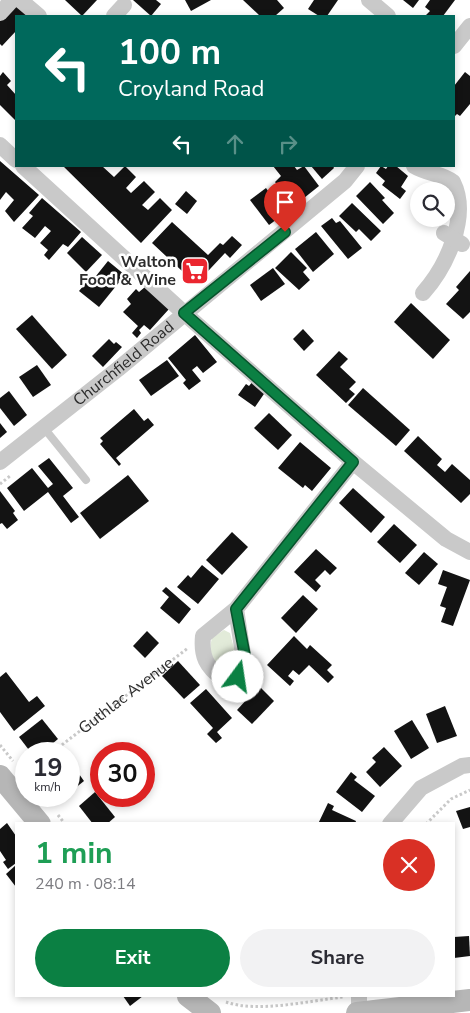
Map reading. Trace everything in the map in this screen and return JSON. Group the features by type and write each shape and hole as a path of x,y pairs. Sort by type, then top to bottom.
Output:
{"street":[{"path":"0,12 12,0"},
{"path":"20,0 38,15"},
{"path":"370,0 387,15"},
{"path":"455,45 470,26"},
{"path":"0,145 15,159"},
{"path":"24,167 184,313 353,462 446,539 470,552"},
{"name":"Churchfield Road","path":"0,462 345,181 357,167"},
{"path":"416,167 453,182 466,197 470,216 462,244 454,258 423,292"},
{"path":"444,233 462,244"},
{"path":"236,609 245,656 245,667 238,677 223,679 212,672 202,651 204,636 236,609 353,462"},
{"path":"392,822 421,788 462,766 470,765"},
{"path":"0,776 38,822"},
{"path":"359,997 358,1013 470,1000"}],"lane":[{"path":"44,428 86,480"}],"path":[{"path":"0,484 15,472"},
{"name":"Guthlac Avenue","path":"66,742 204,636"},
{"path":"428,822 451,799 470,790"},
{"path":"204,1005 233,1005 254,1008 349,997"}],"green space":[{"path":"224,630 230,633 239,667 227,675 216,662 211,650 212,638"}],"building":[{"path":"65,0 97,0 83,15"},
{"path":"133,0 156,0 161,4 150,15"},
{"path":"185,0 211,0 191,11"},
{"path":"243,0 277,0 284,8 276,15 259,15"},
{"path":"314,0 338,0 328,15 317,15 308,9"},
{"path":"403,0 419,0 413,8"},
{"path":"430,0 455,0 444,15 426,15 430,11 425,7"},
{"path":"17,4 28,15 15,15 15,32 2,46 0,44 0,21"},
{"path":"3,72 11,81 7,85 15,94 15,120 0,105 0,76"},
{"path":"465,72 470,76 470,104 460,116 457,114 455,116 455,85"},
{"path":"0,161 39,195 14,222 5,211 14,200 6,192 0,200"},
{"path":"64,167 103,167 114,177 126,167 136,177 126,188 131,193 144,181 155,192 142,205 148,210 160,198 172,210 141,243"},
{"path":"274,167 295,167 297,170 305,167 319,186 294,206 275,182 281,176"},
{"path":"312,167 334,167 334,168 322,179"},
{"path":"380,167 386,169 387,167 397,167 408,176 401,187 406,191 400,199 382,185 385,181 376,173"},
{"path":"370,182 385,198 382,200 394,213 383,224 356,196"},
{"path":"266,188 284,214 269,225 250,200"},
{"path":"186,191 197,201 187,214 175,204"},
{"path":"42,198 81,232 68,247 63,244 49,260 44,255 48,250 40,243 51,231 45,226 35,238 22,228 33,216 29,213"},
{"path":"352,203 381,231 371,241 359,229 356,232 339,216"},
{"path":"332,218 336,223 340,221 362,248 348,259 321,226"},
{"path":"172,222 208,255 220,243 223,245 232,236 242,245 230,258 225,253 196,284 152,243"},
{"path":"316,232 334,254 313,272 295,249"},
{"path":"82,237 102,255 86,272 67,253"},
{"path":"291,252 307,268 303,272 310,280 299,290 275,268"},
{"path":"108,261 125,275 99,307 79,291 89,279 92,281"},
{"path":"273,268 285,284 261,301 250,285"},
{"path":"470,271 470,312 463,319 446,304 459,290 456,287"},
{"path":"145,287 169,309 150,330 144,325 139,330 141,333 137,338 132,333 138,326 123,312 131,304 127,299 136,289 139,292"},
{"path":"411,303 450,340 433,359 394,322"},
{"path":"32,315 67,355 52,369 16,329"},
{"path":"303,329 314,341 304,351 293,339"},
{"path":"195,335 217,362 203,373 197,366 192,370 201,381 189,390 183,383 186,380 168,358"},
{"path":"109,339 114,344 116,342 122,347 103,367 92,356"},
{"path":"339,351 348,359 340,367 356,382 349,389 355,394 346,403 316,375"},
{"path":"167,360 179,376 151,396 139,380"},
{"path":"37,365 51,385 33,397 19,377"},
{"path":"253,381 266,391 255,407 238,395 246,384 249,386"},
{"path":"363,388 410,430 396,446 348,405"},
{"path":"9,391 27,415 14,426 0,408 0,398"},
{"path":"134,409 144,421 148,418 154,425 116,458 121,464 119,466 100,444 103,441 100,438"},
{"path":"269,413 292,435 278,450 254,428"},
{"path":"0,423 7,432 0,438"},
{"path":"418,436 442,459 437,465 445,472 452,464 470,480 470,494 461,503 404,451"},
{"path":"300,442 331,468 312,491 305,485 303,488 278,468"},
{"path":"49,458 73,488 63,496 79,517 71,523 48,492 24,511 7,488 32,468 48,488 53,484 38,466"},
{"path":"128,475 149,501 100,539 80,513"},
{"path":"353,488 385,517 371,533 339,503"},
{"path":"0,491 15,511 13,513 18,520 7,529 2,523 0,524"},
{"path":"394,524 417,545 400,563 377,542"},
{"path":"232,532 248,547 222,575 206,560"},
{"path":"316,549 337,568 330,575 325,570 315,580 321,586 316,592 294,572"},
{"path":"424,552 438,564 419,585 405,573"},
{"path":"202,565 219,579 198,604 177,587 188,575 191,578"},
{"path":"443,570 470,580 453,626 441,622 446,608 440,606 447,587 438,584"},
{"path":"166,587 191,609 179,624 160,608 169,597 162,591"},
{"path":"303,595 318,609 296,633 281,618"},
{"path":"147,631 159,643 145,658 133,646"},
{"path":"294,636 307,649 310,645 332,665 327,670 334,677 328,683 309,665 299,675 293,670 288,676 294,681 290,686 267,665"},
{"path":"178,661 200,685 184,699 162,676"},
{"path":"6,672 29,702 37,696 45,706 14,731 0,712 0,677"},
{"path":"259,686 274,701 252,724 237,710"},
{"path":"206,689 232,718 217,732 222,738 216,743 207,734 213,728 190,703"},
{"path":"445,706 457,736 437,743 426,714"},
{"path":"42,719 58,739 54,742 23,742 19,737"},
{"path":"412,720 429,748 411,759 394,731"},
{"path":"384,747 402,766 380,787 366,772 376,762 372,758"},
{"path":"351,772 357,777 354,780 375,796 362,812 336,792"},
{"path":"80,775 84,781 80,784"},
{"path":"90,796 90,807 107,807 115,817 109,822 91,822 80,807"},
{"path":"328,803 334,806 332,810 356,821 356,822 319,822"},
{"path":"470,807 470,827 463,829 456,811"},
{"path":"7,823 15,835 15,864 8,869 3,862 6,860 0,851 0,829"},
{"path":"15,866 15,886 6,874"},
{"path":"469,936 470,956 455,958 455,937"},
{"path":"124,997 142,997 130,1006"}],"place":[{"name":"Walton Food & Wine","path":"195,271"}],"route":[{"path":"238,677 245,667 245,656 236,609 353,462 184,313 285,232"}]}
